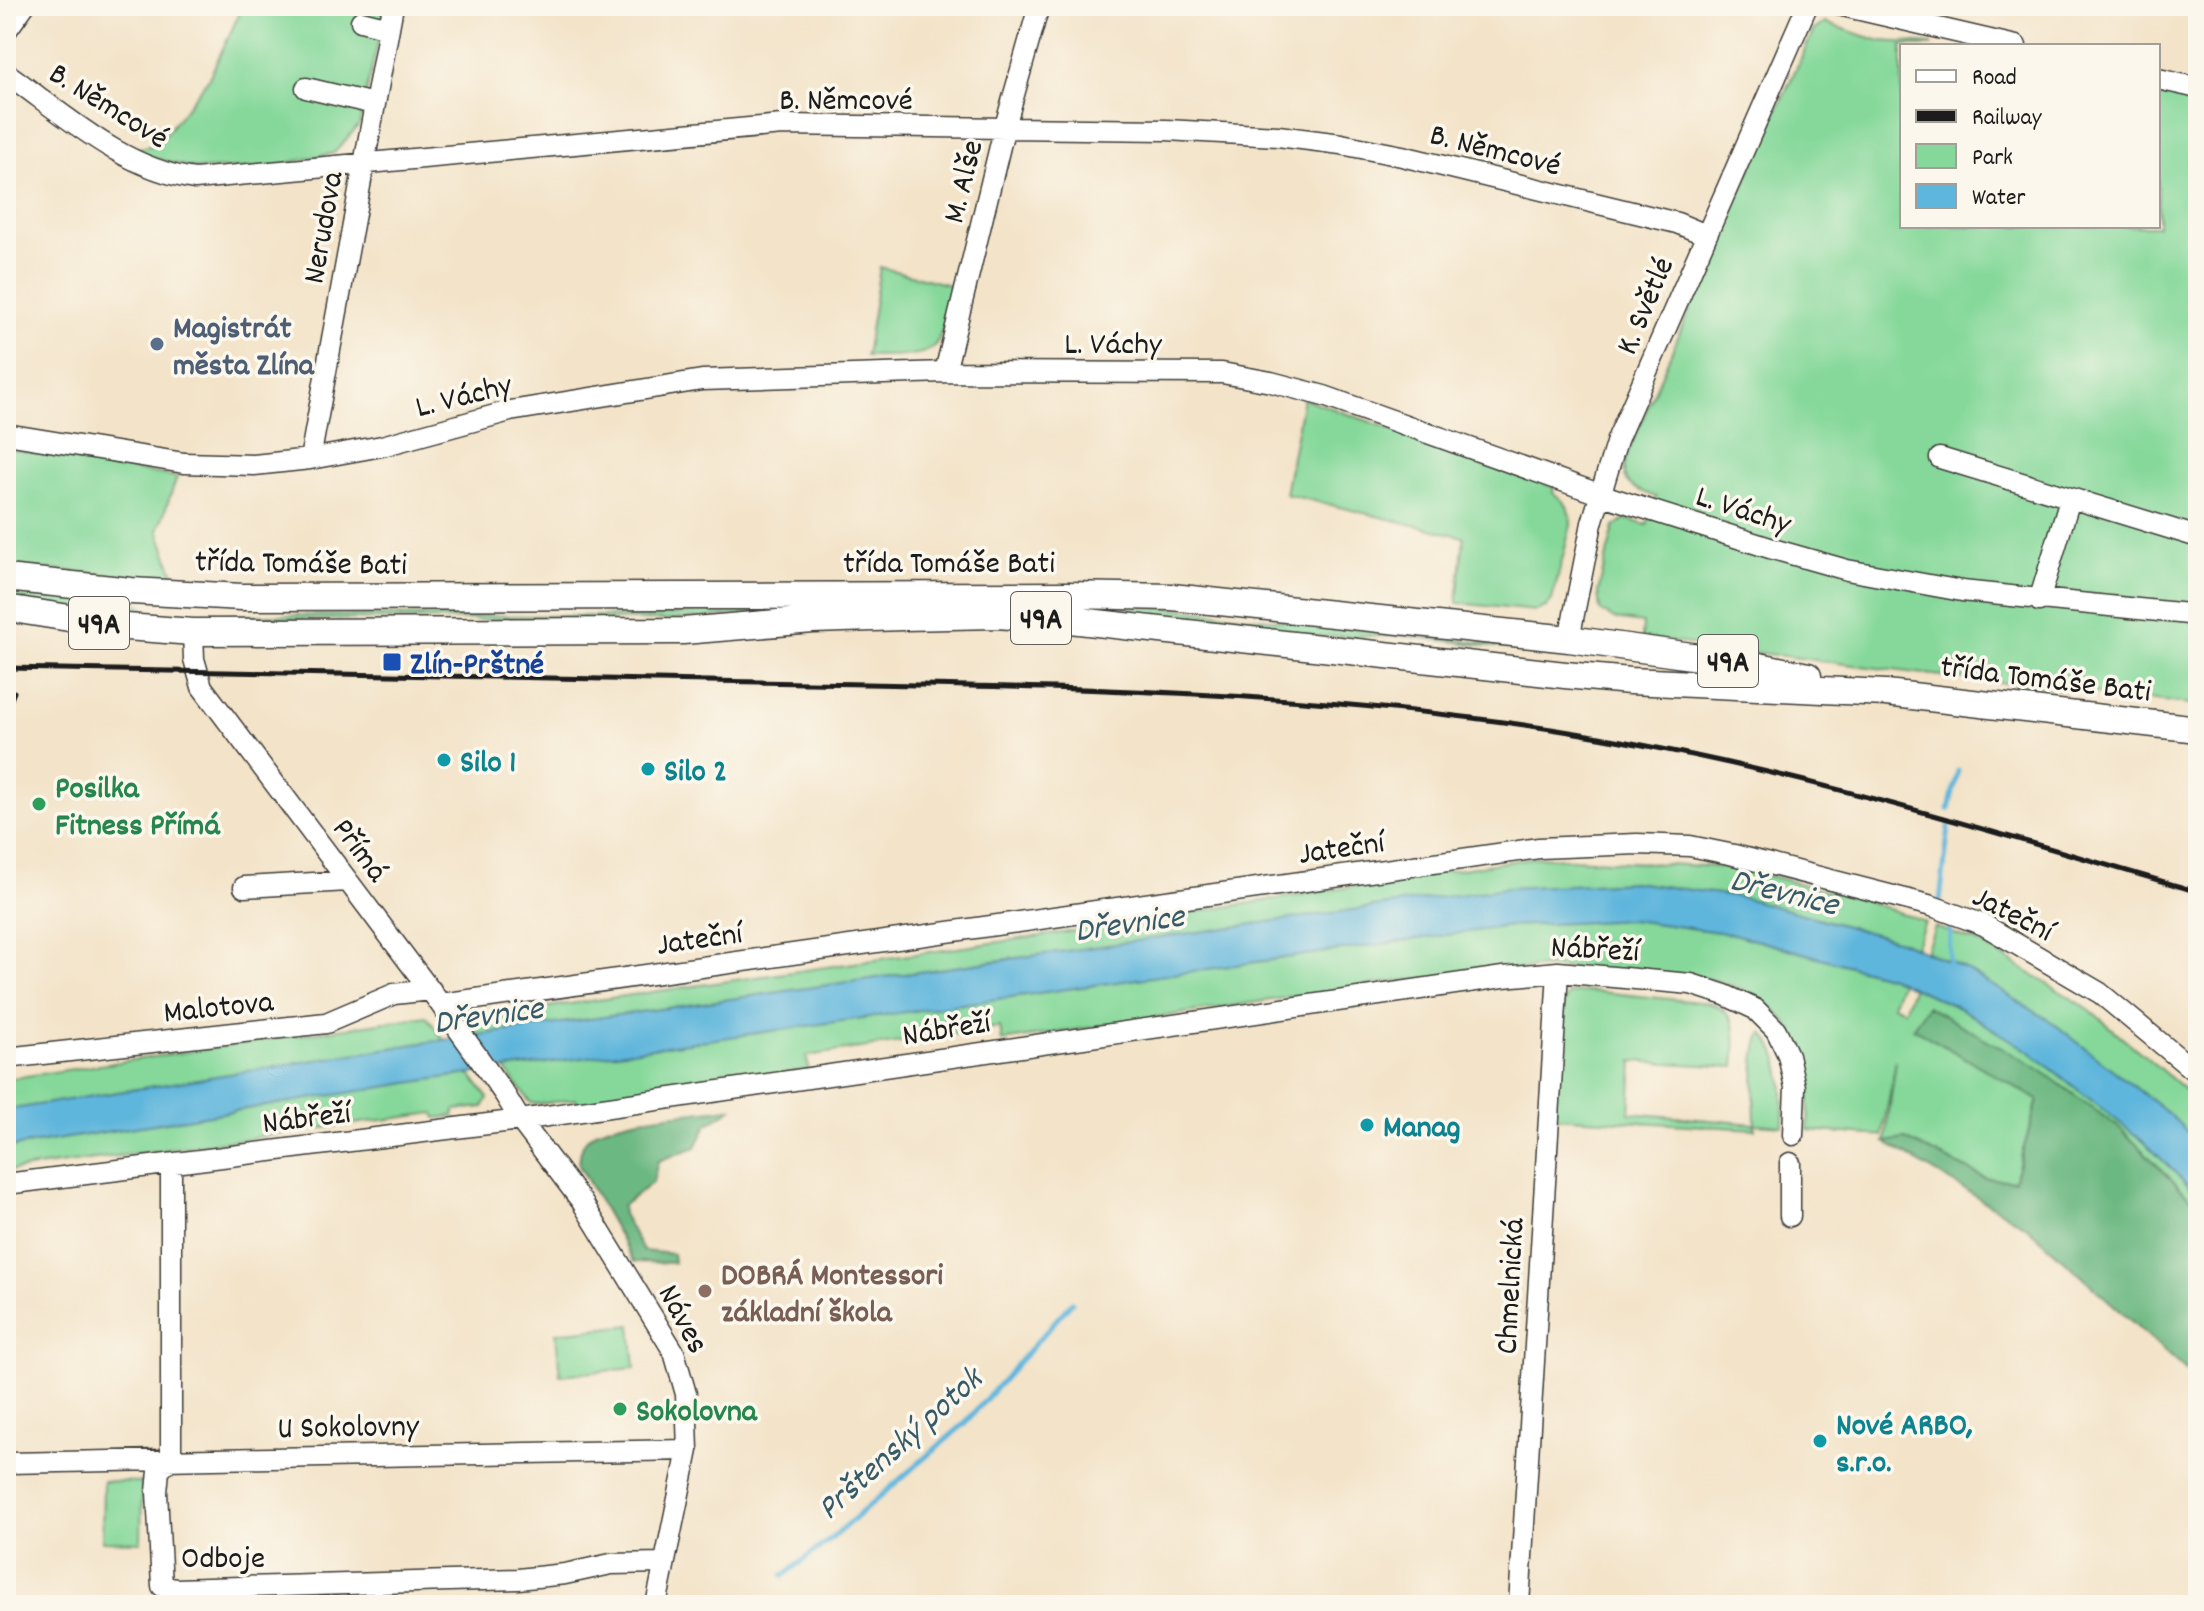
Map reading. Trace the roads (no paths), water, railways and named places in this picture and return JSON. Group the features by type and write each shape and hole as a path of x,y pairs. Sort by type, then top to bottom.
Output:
{"main road":[{"name":"třída Tomáše Bati","path":"6,578 192,595 1172,597 1569,639 1749,664 1886,693"},
{"path":"192,595 193,632"},
{"name":"třída Tomáše Bati","path":"6,608 126,627 193,632 683,631 813,620 996,615 1086,621 1630,681 1886,693 2198,729"},
{"path":"1565,675 1569,639"}],"street":[{"path":"6,31 24,6"},
{"name":"Nerudova","path":"310,459 393,6"},
{"name":"M. Alše","path":"945,372 1004,130 1039,6"},
{"name":"K. Světlé","path":"1569,639 1599,494 1617,440 1807,6"},
{"path":"1843,6 2007,44"},
{"path":"361,21 389,28"},
{"name":"B. Němcové","path":"6,73 138,163 167,174 209,179 782,125 1166,130 1278,136 1341,144 1662,219 1706,235"},
{"path":"2160,79 2198,88"},
{"path":"306,88 374,104"},
{"name":"L. Váchy","path":"6,434 184,463 254,465 382,446 510,411 702,380 945,372 1222,373 1324,396 1599,494 1847,570 1922,585 2039,601 2198,615"},
{"path":"1940,458 2198,537"},
{"path":"2039,601 2070,499"},
{"name":"Přímá","path":"193,632 194,659 202,687 441,1004 505,1095"},
{"name":"Jateční","path":"441,1004 1539,848 1637,844 1690,846 1881,892 1984,925 2100,993 2198,1074"},
{"path":"244,887 348,881"},
{"name":"Nábřeží","path":"6,1184 520,1120 1503,977 1558,972 1691,984 1755,1009 1776,1030 1788,1055 1795,1087 1793,1135"},
{"name":"Chmelnická","path":"1519,1605 1558,972"},
{"name":"Malotova","path":"6,1058 326,1023 394,994 441,1004"},
{"name":"Náves","path":"505,1095 520,1120 582,1202 674,1352 686,1394 688,1450 656,1605"},
{"path":"1790,1163 1790,1216"},
{"name":"Odboje","path":"171,1164 171,1458 159,1471 157,1492 162,1586 175,1589 518,1579 565,1574 611,1564 663,1563"},
{"name":"U Sokolovny","path":"8,1463 688,1450"}],"water":[{"path":"1633,882 1741,897 1900,941 1964,968 2052,1022 2169,1114 2198,1142 2198,1195 2144,1142 2030,1052 1961,1009 1890,977 1733,934 1631,920 1510,926 421,1081 6,1148 6,1110 415,1044 1506,888"}],"waterway":[{"path":"1949,809 1958,771"},
{"path":"1940,901 1949,826"},
{"path":"1949,968 1950,929"},
{"name":"Prštenský potok","path":"783,1576 964,1424 1072,1302"}],"railway":[{"path":"6,668 993,687 1180,693 1366,706 1551,729 1715,760 1877,800 2198,892"},
{"path":"6,711 14,692"}],"place":[{"name":"Magistrát města Zlína","path":"157,344"},
{"name":"Zlín-Prštné","path":"392,662"},
{"name":"Silo 1","path":"444,760"},
{"name":"Silo 2","path":"648,769"},
{"name":"Posilka Fitness Přímá","path":"39,804"},
{"name":"Manag","path":"1367,1125"},
{"name":"DOBRÁ Montessori základní škola","path":"705,1291"},
{"name":"Sokolovna","path":"620,1409"},
{"name":"Nové ARBO, s.r.o.","path":"1820,1441"}],"water label":[{"name":"Dřevnice","path":"1785,890"},
{"name":"Dřevnice","path":"1129,921"},
{"name":"Dřevnice","path":"488,1013"}]}
